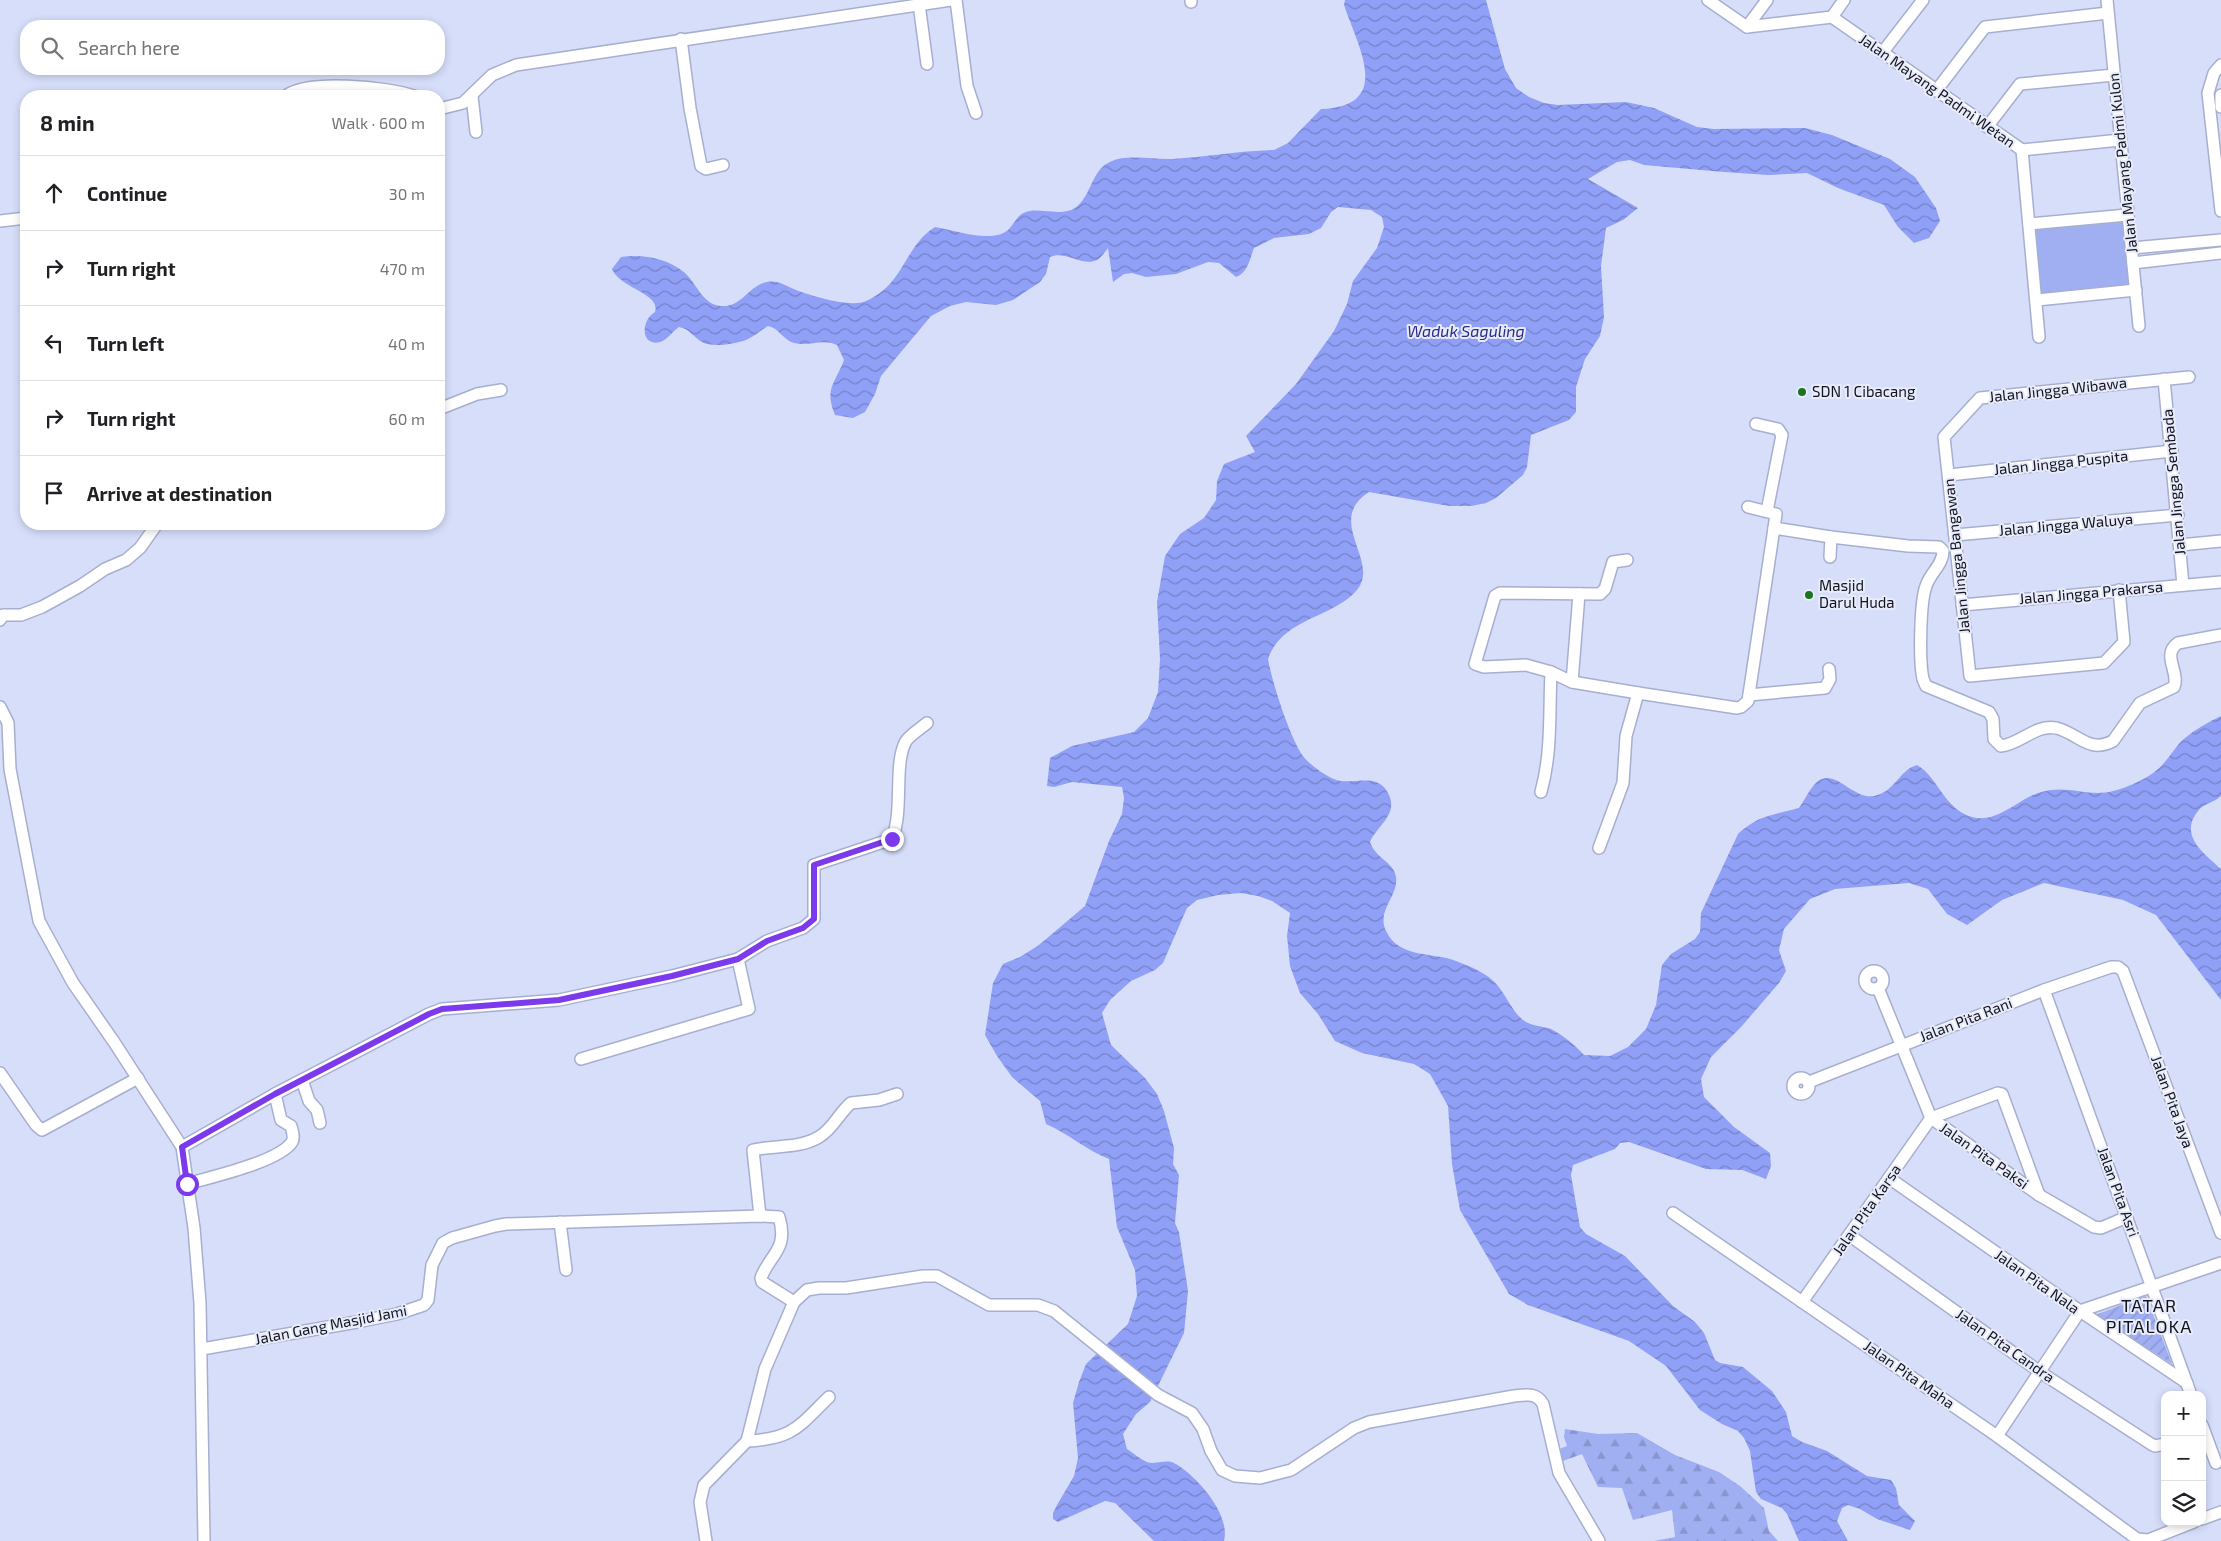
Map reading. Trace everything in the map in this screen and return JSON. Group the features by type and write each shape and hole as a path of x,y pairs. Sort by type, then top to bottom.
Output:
{"street":[{"path":"445,108 456,106 472,96 492,74 516,65 951,0"},
{"path":"956,0 967,86 976,113"},
{"path":"1708,0 1747,26 1832,17 1844,0"},
{"path":"1747,26 1767,0"},
{"path":"1882,53 1923,0"},
{"name":"Jalan Mayang Padmi Kulon","path":"2107,0 2139,326"},
{"path":"919,4 927,64"},
{"path":"1936,91 1985,26 2108,13"},
{"name":"Jalan Mayang Padmi Wetan","path":"1832,17 2022,150 2039,337"},
{"path":"682,39 690,108 701,166 706,169 723,165"},
{"path":"2221,65 2214,73 2208,93 2221,211"},
{"path":"1988,127 2020,84 2114,75"},
{"path":"303,90 311,87 384,90"},
{"path":"2221,95 2221,107"},
{"path":"472,96 476,132"},
{"path":"2022,150 2120,140"},
{"path":"2029,224 2127,215"},
{"path":"0,221 20,219"},
{"path":"2132,248 2221,240"},
{"path":"2133,263 2221,253"},
{"path":"2037,300 2136,290"},
{"name":"Jalan Jingga Wibawa","path":"1944,437 1980,398 2189,377"},
{"name":"Jalan Jingga Sembada","path":"2164,380 2183,585"},
{"path":"445,407 477,394 501,390"},
{"path":"1756,424 1778,429 1782,435 1767,511"},
{"name":"Jalan Jingga Bangawan","path":"1944,437 1970,676 2104,663 2124,642 2120,590"},
{"name":"Jalan Jingga Puspita","path":"1949,475 2172,451"},
{"path":"1628,560 1613,562 1603,592 1579,594 1500,593 1495,596 1476,664 1484,667 1526,666 1551,672 1572,682 1737,708 1744,705 1749,695 1776,514 1748,507"},
{"name":"Jalan Jingga Waluya","path":"1955,535 2178,515"},
{"path":"1774,528 1831,538 1908,546 1936,546 1942,549 1942,558 1925,588 1921,636 1923,679 1926,686 1989,712 1993,719 1994,739 2002,746 2034,731 2055,728 2089,745 2108,744 2113,741 2140,703 2174,687 2176,681 2170,654 2173,647 2178,643 2221,636"},
{"path":"0,620 3,615 21,615 42,606 80,586 105,569 126,560 140,548 153,530"},
{"path":"1830,557 1831,538"},
{"path":"2180,545 2221,541"},
{"name":"Jalan Jingga Prakarsa","path":"1962,605 2221,582"},
{"path":"1572,682 1579,594"},
{"path":"1749,695 1825,688 1830,679 1829,670"},
{"path":"1541,792 1546,775 1550,742 1551,672"},
{"path":"1599,848 1623,783 1626,736 1638,693"},
{"path":"0,707 8,723 8,751 11,776 39,920 73,983 138,1078 182,1147 194,1228 202,1349 201,1452 204,1541"},
{"path":"182,1147 275,1094 442,1009 559,1000 672,976 738,959 767,941 803,928 814,919 814,865 892,839 900,808 901,759 906,741 927,723"},
{"path":"581,1059 749,1009 738,959"},
{"name":"Jalan Pita Rani","path":"1809,1082 2044,990 2111,967 2118,967 2123,971"},
{"name":"Jalan Pita Jaya","path":"2123,971 2221,1233"},
{"path":"1878,988 1903,1044 1931,1118"},
{"name":"Jalan Pita Asri","path":"2044,990 2190,1391"},
{"path":"0,1073 36,1125 42,1130 138,1078"},
{"path":"302,1080 309,1101 317,1110 320,1123"},
{"name":"Jalan Pita Paksi","path":"1931,1118 1998,1093 2002,1094 2039,1194"},
{"path":"187,1184 267,1160 290,1143 293,1133 290,1124 281,1120 275,1094"},
{"path":"760,1216 753,1150 788,1146 818,1137 833,1125 851,1103 879,1100 897,1094"},
{"name":"Jalan Pita Paksi","path":"1931,1118 2039,1194 2098,1228 2127,1218"},
{"name":"Jalan Pita Karsa","path":"1802,1302 1931,1118"},
{"name":"Jalan Pita Nala","path":"1889,1178 2187,1383"},
{"name":"Jalan Pita Maha","path":"1673,1213 1997,1436 2137,1539 2142,1540"},
{"path":"566,1270 560,1222 779,1217 782,1230 777,1254 761,1276 761,1280 794,1302"},
{"name":"Jalan Gang Masjid Jami","path":"202,1349 306,1332 424,1306 428,1300 433,1262 443,1243 452,1238 506,1224 560,1222"},
{"name":"Jalan Pita Candra","path":"1849,1235 2040,1372 2151,1444 2155,1446 2161,1445"},
{"path":"1997,1436 2080,1311 2221,1263"},
{"path":"706,1541 700,1502 702,1490 706,1481 747,1441 765,1369 794,1302 807,1290 846,1288 923,1276 937,1276 989,1305 1038,1305 1059,1313 1158,1395 1192,1413 1203,1429 1211,1452 1222,1470 1234,1476 1249,1479 1260,1478 1291,1470 1354,1428 1369,1422 1514,1396 1534,1396 1539,1398 1543,1404 1559,1473 1599,1541"},
{"path":"747,1441 771,1440 794,1431 829,1396"},
{"path":"2206,1436 2216,1463"},
{"path":"2206,1518 2221,1512"},
{"path":"2142,1540 2182,1526"}],"green space":[{"path":"2123,220 2130,285 2039,295 2032,230"},
{"path":"2146,1296 2172,1364 2095,1315"},
{"path":"1565,1429 1598,1434 1637,1433 1675,1455 1719,1472 1740,1486 1764,1508 1769,1531 1778,1541 1654,1541 1675,1537 1672,1510 1633,1520 1622,1488 1598,1487 1582,1454 1563,1461 1559,1449 1567,1446 1564,1437"}],"water":[{"name":"Waduk Saguling","path":"1345,0 1486,0 1505,69 1516,88 1529,97 1544,103 1558,105 1626,102 1654,108 1697,127 1714,129 1805,128 1832,135 1890,159 1915,177 1936,208 1940,221 1929,238 1914,243 1898,227 1884,205 1838,188 1807,173 1768,175 1724,172 1644,165 1630,160 1617,162 1588,179 1638,208 1623,220 1606,228 1601,266 1604,317 1600,336 1585,359 1576,387 1576,412 1569,420 1531,435 1527,467 1523,475 1496,498 1486,503 1471,506 1449,506 1369,492 1357,503 1352,515 1352,528 1363,567 1363,579 1357,590 1347,600 1296,626 1275,645 1268,659 1277,695 1287,723 1303,756 1321,772 1334,779 1341,781 1372,781 1384,787 1389,795 1391,809 1389,814 1370,842 1376,852 1395,872 1396,884 1384,916 1384,923 1386,931 1399,946 1418,953 1447,958 1479,971 1494,981 1516,1012 1529,1024 1555,1031 1569,1040 1584,1055 1610,1056 1628,1047 1646,1029 1656,1005 1662,965 1671,954 1695,939 1700,932 1701,913 1738,834 1759,819 1799,808 1814,785 1821,779 1835,780 1858,793 1874,796 1887,790 1906,771 1917,765 1931,777 1948,800 1962,813 1972,817 1989,817 1998,815 2038,793 2048,790 2058,789 2104,793 2133,784 2158,769 2189,735 2221,716 2221,796 2198,811 2191,828 2192,836 2201,851 2221,869 2221,1000 2156,915 2123,900 2044,883 2002,900 1967,925 1947,914 1928,889 1909,883 1835,889 1810,899 1784,929 1779,950 1786,971 1779,983 1741,1027 1711,1057 1701,1079 1704,1097 1734,1127 1770,1153 1771,1166 1766,1179 1742,1170 1706,1169 1629,1142 1620,1143 1615,1149 1573,1165 1571,1175 1580,1227 1586,1234 1625,1256 1673,1306 1695,1322 1704,1333 1715,1360 1720,1363 1743,1367 1772,1391 1786,1412 1792,1436 1802,1442 1827,1451 1867,1476 1891,1480 1896,1488 1899,1505 1915,1521 1910,1530 1877,1519 1860,1509 1848,1505 1842,1508 1837,1521 1848,1541 1799,1541 1787,1514 1782,1508 1761,1499 1756,1492 1750,1451 1744,1438 1738,1431 1722,1424 1700,1410 1666,1366 1629,1341 1528,1305 1509,1294 1460,1210 1452,1164 1448,1106 1430,1074 1414,1064 1362,1053 1335,1041 1318,1014 1300,993 1290,966 1287,936 1290,913 1272,901 1241,893 1218,895 1197,900 1187,908 1163,963 1155,970 1131,981 1110,1000 1102,1013 1111,1045 1145,1078 1157,1094 1164,1111 1174,1148 1173,1164 1179,1175 1175,1223 1179,1232 1188,1291 1184,1333 1150,1402 1136,1414 1123,1434 1127,1449 1139,1458 1150,1463 1174,1463 1192,1476 1210,1496 1217,1508 1225,1530 1224,1541 1154,1541 1115,1503 1105,1501 1058,1522 1053,1519 1053,1513 1074,1476 1078,1458 1073,1403 1079,1382 1086,1364 1128,1324 1137,1296 1135,1270 1117,1227 1109,1159 1046,1124 1040,1101 1012,1077 985,1035 993,983 1003,964 1020,957 1039,945 1085,906 1109,841 1122,814 1124,798 1122,787 1072,782 1054,787 1047,786 1050,758 1072,746 1134,732 1148,718 1158,692 1160,659 1157,602 1165,556 1180,534 1204,518 1216,500 1217,481 1224,464 1255,452 1246,436 1296,384 1334,331 1347,304 1353,281 1377,248 1384,227 1382,217 1371,210 1338,207 1331,212 1321,228 1309,234 1274,238 1254,248 1246,269 1236,277 1219,263 1208,262 1176,274 1146,277 1132,273 1124,274 1113,282 1108,248 1097,260 1091,262 1062,255 1050,257 1046,274 1040,282 1013,300 996,305 966,302 950,306 931,316 881,376 875,394 865,412 853,418 835,415 830,398 832,386 844,360 837,345 826,342 794,343 768,326 748,339 731,344 706,344 686,329 679,327 663,341 654,343 646,337 645,327 650,316 655,312 655,305 646,295 616,276 612,269 621,257 638,256 663,261 685,273 709,302 721,306 734,304 755,287 767,282 778,283 821,298 841,302 859,303 866,301 879,294 889,285 917,244 935,227 973,235 993,236 1008,230 1019,216 1026,212 1065,212 1075,208 1085,198 1094,178 1102,167 1122,158 1172,159 1274,150 1288,143 1321,109 1344,105 1357,97 1364,86 1365,72 1362,56 1344,5"}],"place":[{"name":"SDN 1 Cibacang","path":"1802,392"},
{"name":"Masjid Darul Huda","path":"1809,595"}],"district":[{"name":"TATAR PITALOKA","path":"2149,1316"}],"route":[{"path":"187,1184 182,1147 275,1094 429,1014 442,1009 559,1000 672,976 738,959 767,941 803,928 814,919 812,879 814,865 857,849 881,844 892,839"}]}
